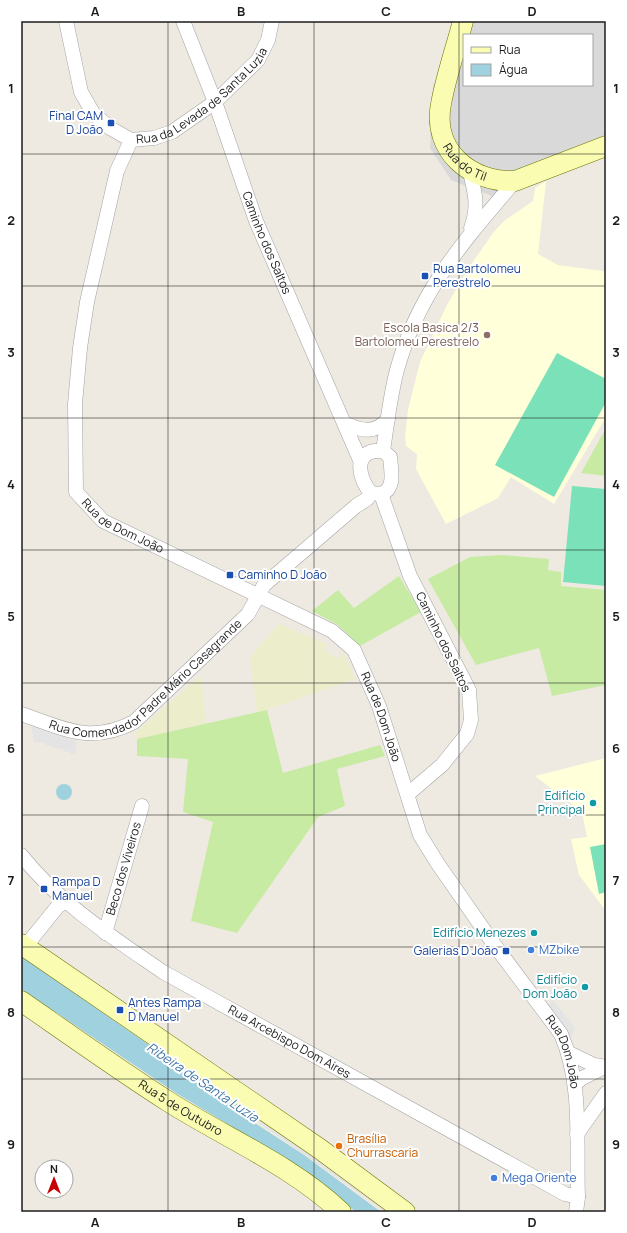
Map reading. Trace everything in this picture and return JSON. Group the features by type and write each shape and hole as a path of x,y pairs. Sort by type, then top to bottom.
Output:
{"main road":[{"name":"Rua do Til","path":"464,21 440,105 441,134 460,164 470,172 501,182 515,182 606,146"},
{"path":"23,946 320,1149 405,1212"},
{"name":"Rua 5 de Outubro","path":"21,1001 169,1102 273,1163 308,1186 341,1212"}],"street":[{"name":"Rua da Levada de Santa Luzia","path":"66,21 81,92 93,113 104,123 131,140 154,138 172,132 215,102 258,60 268,40 272,21"},
{"name":"Caminho dos Saltos","path":"183,21 215,102 256,221 293,308 346,424 360,460"},
{"name":"Rua de Dom João","path":"131,140 117,170 84,325 75,404 76,492 103,521 332,631 354,650 379,706 408,794"},
{"path":"469,234 476,214 475,193 470,172"},
{"path":"383,451 397,370 416,318 443,270 469,234 515,182"},
{"path":"346,424 360,430 371,431 378,428 388,420"},
{"path":"383,451 390,457 392,482 389,488 376,494 362,478 360,460 367,452 383,451"},
{"name":"Caminho dos Saltos","path":"376,494 387,512 410,576 469,690 471,720 467,734 442,765 408,794"},
{"name":"Rua Comendador Padre Mário Casagrande","path":"21,714 72,731 94,735 112,732 134,722 248,614 264,585 356,506 376,494"},
{"name":"Rua Dom João","path":"408,794 420,835 438,864 561,1034 569,1053 576,1090 578,1208"},
{"name":"Beco dos Viveiros","path":"105,933 142,806"},
{"name":"Rua Arcebispo Dom Aires","path":"21,855 35,872 66,902 105,933 163,972 565,1194 578,1208"},
{"path":"23,946 58,906 66,902"},
{"path":"569,1053 594,1065 606,1067"},
{"path":"603,1097 584,1100 576,1090 606,1067"},
{"path":"577,1134 603,1097"}],"shaded area":[{"path":"459,21 606,21 606,153 497,198 451,180 430,148 433,86"},
{"path":"546,181 538,254 558,265 603,271 606,273 606,417 554,504 511,477 498,498 446,524 416,469 417,454 406,446 405,436 408,410 420,362 447,305 468,269 493,233 504,221 533,201 535,188"},
{"path":"279,624 327,644 324,649 337,659 344,653 355,679 257,713 250,657"},
{"path":"201,676 206,723 137,739 135,733"},
{"path":"31,725 76,741 76,753 70,754 70,751 64,752 63,749 53,748 52,745 46,746 45,743 34,742"},
{"path":"606,758 606,911 579,875 571,839 587,837 582,812 535,776"},
{"path":"552,999 575,1028 571,1038 548,1008"},
{"path":"252,1112 393,1212 386,1212 249,1116"}],"green space":[{"path":"557,353 606,379 606,402 554,497 495,465"},
{"path":"606,428 606,476 581,473"},
{"path":"572,486 606,489 606,586 563,582"},
{"path":"501,555 549,559 548,570 561,572 561,586 606,590 606,685 552,696 539,648 476,665 428,579 470,557"},
{"path":"399,576 421,612 360,646 338,625 312,611 338,590 354,608"},
{"path":"267,710 283,773 380,745 385,756 337,769 345,806 318,817 237,933 191,921 213,822 183,812 188,759 137,756 137,739"},
{"path":"606,844 606,892 599,894 590,847"}],"water":[{"path":"64,784 71,789 72,792 67,799 64,800 57,795 56,792 61,785"},
{"path":"21,956 240,1108 247,1118 304,1155 381,1212 356,1212 309,1173 176,1093 21,989"}],"place":[{"name":"Final CAM D João","path":"111,123"},
{"name":"Rua Bartolomeu Perestrelo","path":"425,276"},
{"name":"Escola Basica 2/3 Bartolomeu Perestrelo","path":"487,335"},
{"name":"Caminho D João","path":"230,575"},
{"name":"Edifício Principal","path":"593,803"},
{"name":"Rampa D Manuel","path":"44,889"},
{"name":"Edifício Menezes","path":"534,933"},
{"name":"MZbike","path":"531,950"},
{"name":"Galerias D João","path":"506,951"},
{"name":"Edifício Dom João","path":"585,987"},
{"name":"Antes Rampa D Manuel","path":"120,1010"},
{"name":"Brasília Churrascaria","path":"339,1146"},
{"name":"Mega Oriente","path":"494,1178"}],"water label":[{"name":"Ribeira de Santa Luzia","path":"203,1082"}]}
